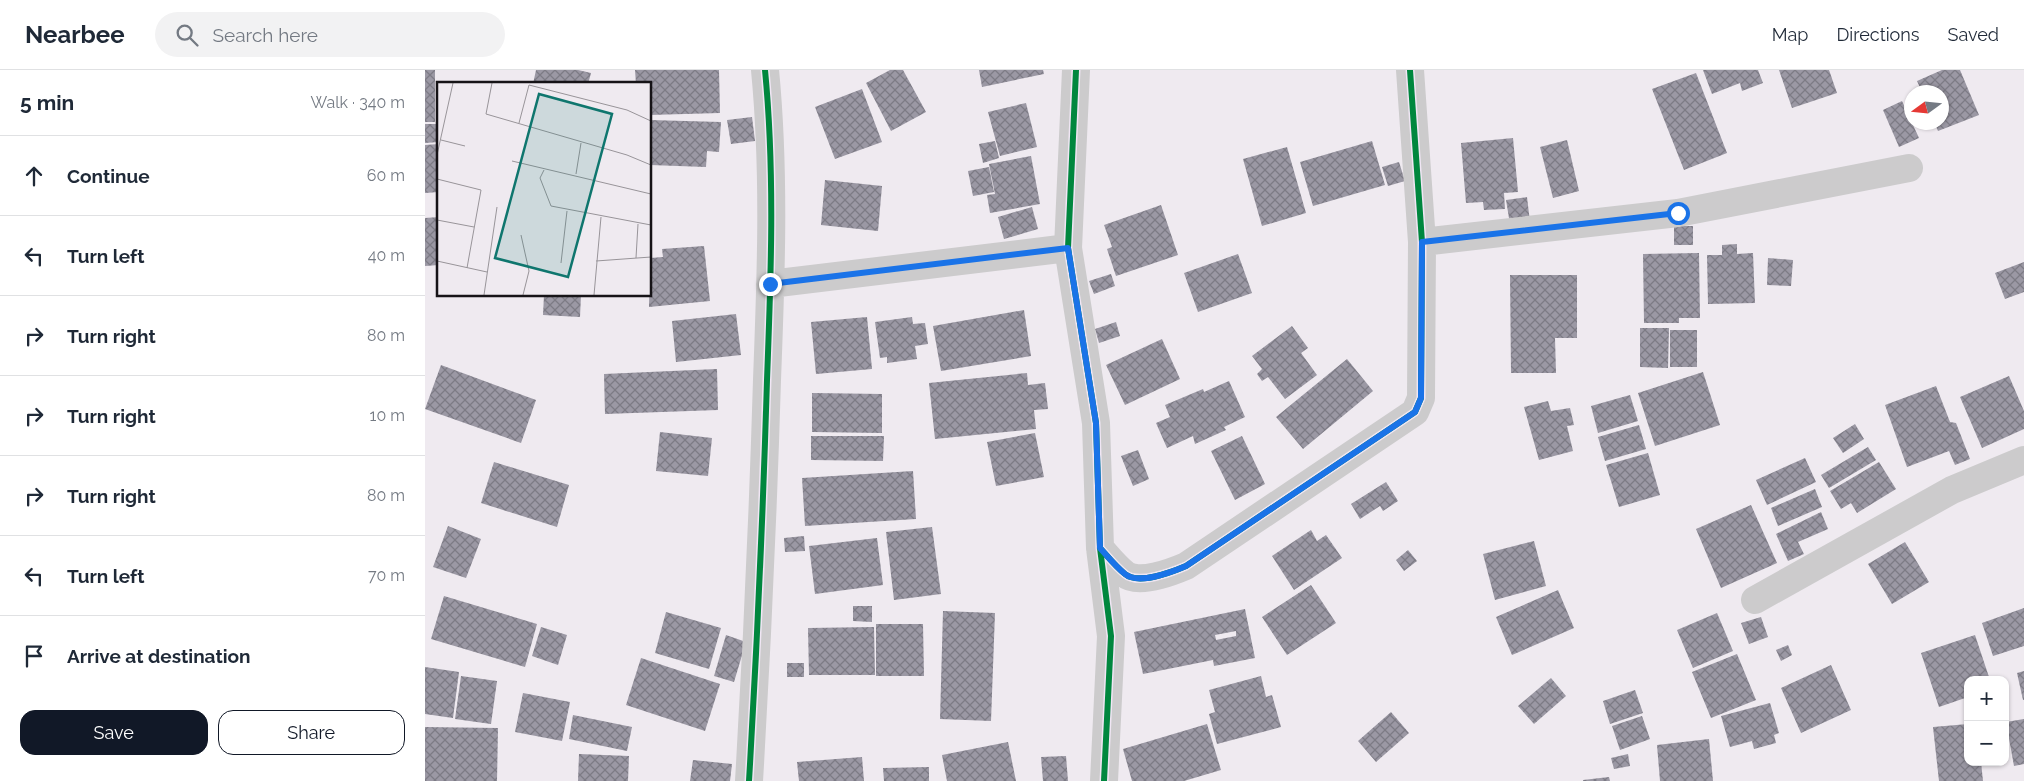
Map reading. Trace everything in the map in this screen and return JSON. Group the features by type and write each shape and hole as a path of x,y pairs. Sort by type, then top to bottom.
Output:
{"street":[{"path":"749,781 761,570 770,284 769,118 765,70"},
{"path":"1076,70 1068,248 1096,423 1100,548 1111,636 1104,781"},
{"path":"1100,548 1127,576 1141,578 1169,573 1186,566 1283,503 1415,412 1421,398 1422,242 1410,70"},
{"path":"1422,242 1678,213 1909,168"},
{"path":"770,284 1068,248"},
{"path":"1755,600 1952,490 2024,460"}],"building":[{"path":"425,70 435,70 435,122 425,122"},
{"path":"536,70 578,70 591,73 589,82 533,82"},
{"path":"635,70 719,70 720,113 651,115 651,82 636,82"},
{"path":"890,70 903,70 926,112 891,131 866,83"},
{"path":"979,70 1043,70 1044,74 982,87"},
{"path":"1703,70 1758,70 1763,83 1742,91 1740,83 1712,94"},
{"path":"1779,70 1829,70 1837,93 1792,108"},
{"path":"1942,70 1960,70 1979,115 1949,127 1949,85 1919,85 1917,81"},
{"path":"1696,73 1727,153 1684,170 1652,89"},
{"path":"862,89 882,142 835,159 815,107"},
{"path":"1902,101 1904,105 1904,130 1915,130 1919,138 1899,147 1883,110"},
{"path":"1026,103 1037,147 1000,156 988,112"},
{"path":"752,117 755,141 731,144 727,120"},
{"path":"651,120 721,122 719,152 707,151 706,167 651,165"},
{"path":"425,124 437,124 437,142 425,143"},
{"path":"1513,138 1518,192 1504,193 1505,209 1484,210 1483,202 1466,203 1461,143"},
{"path":"1567,140 1579,191 1553,198 1540,147"},
{"path":"995,141 999,158 983,163 979,144"},
{"path":"1372,141 1385,185 1313,206 1300,162"},
{"path":"437,144 437,192 425,193 425,145"},
{"path":"1287,147 1306,213 1262,226 1243,159"},
{"path":"1031,156 1040,204 990,213 987,195 995,194 989,164"},
{"path":"1399,162 1405,181 1388,186 1382,167"},
{"path":"989,167 994,192 973,196 968,171"},
{"path":"825,180 882,186 878,231 821,225"},
{"path":"1527,197 1530,222 1510,224 1506,200"},
{"path":"1161,205 1178,255 1116,276 1107,249 1112,247 1104,225"},
{"path":"1032,207 1038,229 1004,239 998,217"},
{"path":"437,217 437,265 425,266 425,218"},
{"path":"1674,226 1693,226 1693,245 1674,245"},
{"path":"1737,244 1737,254 1753,253 1755,303 1708,304 1707,255 1722,255 1722,245"},
{"path":"704,246 710,301 649,307 649,296 651,296 651,258 663,257 662,249"},
{"path":"1699,253 1700,318 1679,318 1679,323 1644,323 1643,254"},
{"path":"1238,254 1252,293 1198,312 1184,273"},
{"path":"1768,258 1793,260 1791,286 1767,285"},
{"path":"2024,262 2024,292 2005,299 1995,273"},
{"path":"1111,274 1115,286 1094,294 1089,281"},
{"path":"1510,275 1577,275 1577,338 1555,338 1556,373 1511,373"},
{"path":"544,296 581,296 580,317 543,315"},
{"path":"1024,310 1031,356 941,371 933,326"},
{"path":"736,314 741,355 676,362 672,321"},
{"path":"867,317 872,369 816,374 811,322"},
{"path":"912,317 913,324 925,323 928,344 915,346 917,359 887,363 887,357 880,358 875,322"},
{"path":"1116,322 1120,336 1099,343 1095,329"},
{"path":"1292,326 1308,348 1301,353 1317,375 1285,399 1268,377 1262,381 1257,374 1262,369 1252,356"},
{"path":"1640,328 1669,328 1668,368 1640,367"},
{"path":"1670,330 1697,330 1697,367 1670,367"},
{"path":"1162,339 1180,379 1125,405 1106,365"},
{"path":"1347,359 1373,391 1303,449 1276,417"},
{"path":"441,365 536,400 521,443 425,409"},
{"path":"717,369 718,410 605,414 604,374"},
{"path":"1703,372 1720,425 1655,446 1638,393"},
{"path":"1027,373 1028,385 1045,383 1048,409 1034,410 1036,429 935,439 929,383"},
{"path":"2009,376 2024,411 2024,429 1982,448 1960,397"},
{"path":"1229,381 1245,417 1224,427 1226,430 1195,444 1193,436 1167,448 1156,423 1170,417 1165,405 1203,389 1204,392"},
{"path":"1936,386 1950,422 1956,423 1970,459 1955,465 1949,451 1907,467 1885,405"},
{"path":"812,393 882,394 882,433 812,432"},
{"path":"1630,395 1638,421 1598,433 1591,406"},
{"path":"1548,401 1551,411 1570,408 1574,425 1567,426 1573,451 1539,460 1524,407"},
{"path":"1855,424 1864,439 1843,453 1833,438"},
{"path":"1639,425 1646,449 1605,461 1598,437"},
{"path":"660,432 712,438 708,476 656,471"},
{"path":"1035,433 1044,477 996,486 987,442"},
{"path":"811,436 884,436 883,461 811,460"},
{"path":"1242,436 1265,484 1235,500 1211,451"},
{"path":"1868,447 1876,460 1829,488 1821,475"},
{"path":"1138,450 1149,479 1133,486 1121,456"},
{"path":"1648,453 1660,495 1619,507 1606,465"},
{"path":"1805,458 1816,482 1767,505 1756,480"},
{"path":"494,462 569,485 557,527 481,503"},
{"path":"1879,462 1896,489 1857,513 1851,503 1841,509 1830,491"},
{"path":"913,471 916,519 805,526 802,478"},
{"path":"1386,482 1398,501 1383,511 1380,506 1360,519 1351,504"},
{"path":"1815,489 1822,507 1778,526 1771,508"},
{"path":"1751,505 1777,563 1721,588 1696,529"},
{"path":"1821,512 1828,529 1798,542 1804,554 1788,561 1776,534"},
{"path":"448,526 481,539 466,578 433,567"},
{"path":"932,527 941,594 894,600 886,532"},
{"path":"1311,530 1317,541 1326,535 1342,558 1294,590 1272,556"},
{"path":"804,536 805,551 785,552 784,538"},
{"path":"877,538 883,585 815,594 809,546"},
{"path":"1534,541 1546,586 1495,600 1483,554"},
{"path":"1905,542 1929,582 1892,604 1868,564"},
{"path":"1408,550 1417,561 1404,571 1396,560"},
{"path":"1311,585 1336,623 1287,655 1262,617"},
{"path":"1558,590 1574,628 1512,655 1496,617"},
{"path":"444,596 537,624 525,667 431,639"},
{"path":"853,606 872,606 872,622 853,621"},
{"path":"2024,608 2024,646 1993,656 1982,623"},
{"path":"1245,609 1255,658 1214,666 1213,660 1143,674 1134,632","holes":["1236,631 1236,636 1216,640 1215,635"]},
{"path":"943,611 995,613 991,721 940,719"},
{"path":"666,612 721,628 709,669 655,653"},
{"path":"1717,613 1733,651 1693,668 1677,630"},
{"path":"1761,617 1768,637 1749,644 1741,623"},
{"path":"876,624 923,624 924,676 876,676"},
{"path":"541,627 567,635 558,665 532,656"},
{"path":"874,627 875,675 809,675 808,628"},
{"path":"726,635 746,642 734,682 714,676"},
{"path":"1975,635 1989,676 1964,676 1964,698 1939,707 1921,653"},
{"path":"1788,645 1792,655 1781,661 1776,650"},
{"path":"1737,654 1756,700 1711,718 1692,672"},
{"path":"641,658 720,684 705,731 626,705"},
{"path":"787,663 804,663 804,677 787,677"},
{"path":"1831,665 1851,710 1801,733 1781,688"},
{"path":"425,667 459,672 453,718 425,714"},
{"path":"2024,671 2024,700 2023,700 2017,673"},
{"path":"461,676 497,681 491,724 455,719"},
{"path":"1261,676 1266,697 1272,695 1281,727 1217,744 1209,714 1215,712 1209,690"},
{"path":"1551,678 1566,696 1534,724 1518,706"},
{"path":"1635,690 1643,713 1610,724 1603,701"},
{"path":"523,693 570,702 562,741 515,732"},
{"path":"1770,703 1779,733 1774,735 1776,743 1754,749 1752,741 1730,747 1721,716"},
{"path":"1391,712 1409,733 1376,762 1358,741"},
{"path":"573,715 632,727 627,751 569,739"},
{"path":"1642,716 1650,739 1620,750 1612,726"},
{"path":"2024,719 2024,764 2014,766 2009,738 2009,722"},
{"path":"1207,724 1221,770 1184,781 1132,781 1123,749"},
{"path":"1964,724 1964,766 1981,766 1983,781 1939,781 1933,727"},
{"path":"425,727 498,728 497,781 425,781"},
{"path":"1709,739 1713,781 1660,781 1657,745"},
{"path":"1008,742 1016,781 947,781 942,755"},
{"path":"579,754 629,756 628,781 578,781"},
{"path":"1628,754 1630,766 1614,769 1611,758"},
{"path":"1066,756 1068,781 1043,781 1041,757"},
{"path":"862,757 864,781 799,781 797,762"},
{"path":"693,760 732,764 730,781 690,781"},
{"path":"929,767 929,781 884,781 883,768"},
{"path":"1609,777 1610,781 1583,781 1583,780"}],"cycle path":[{"path":"749,781 762,530 771,264 770,147 765,70"},
{"path":"1076,70 1068,248 1096,423 1100,548 1111,636 1104,781"},
{"path":"1100,548 1118,568 1131,577 1146,578 1186,566 1415,412 1421,398 1422,242 1410,70"}],"route":[{"path":"770,284 1068,248 1096,423 1100,548 1127,576 1141,578 1169,573 1186,566 1283,503 1415,412 1421,398 1422,242 1678,213"}]}
